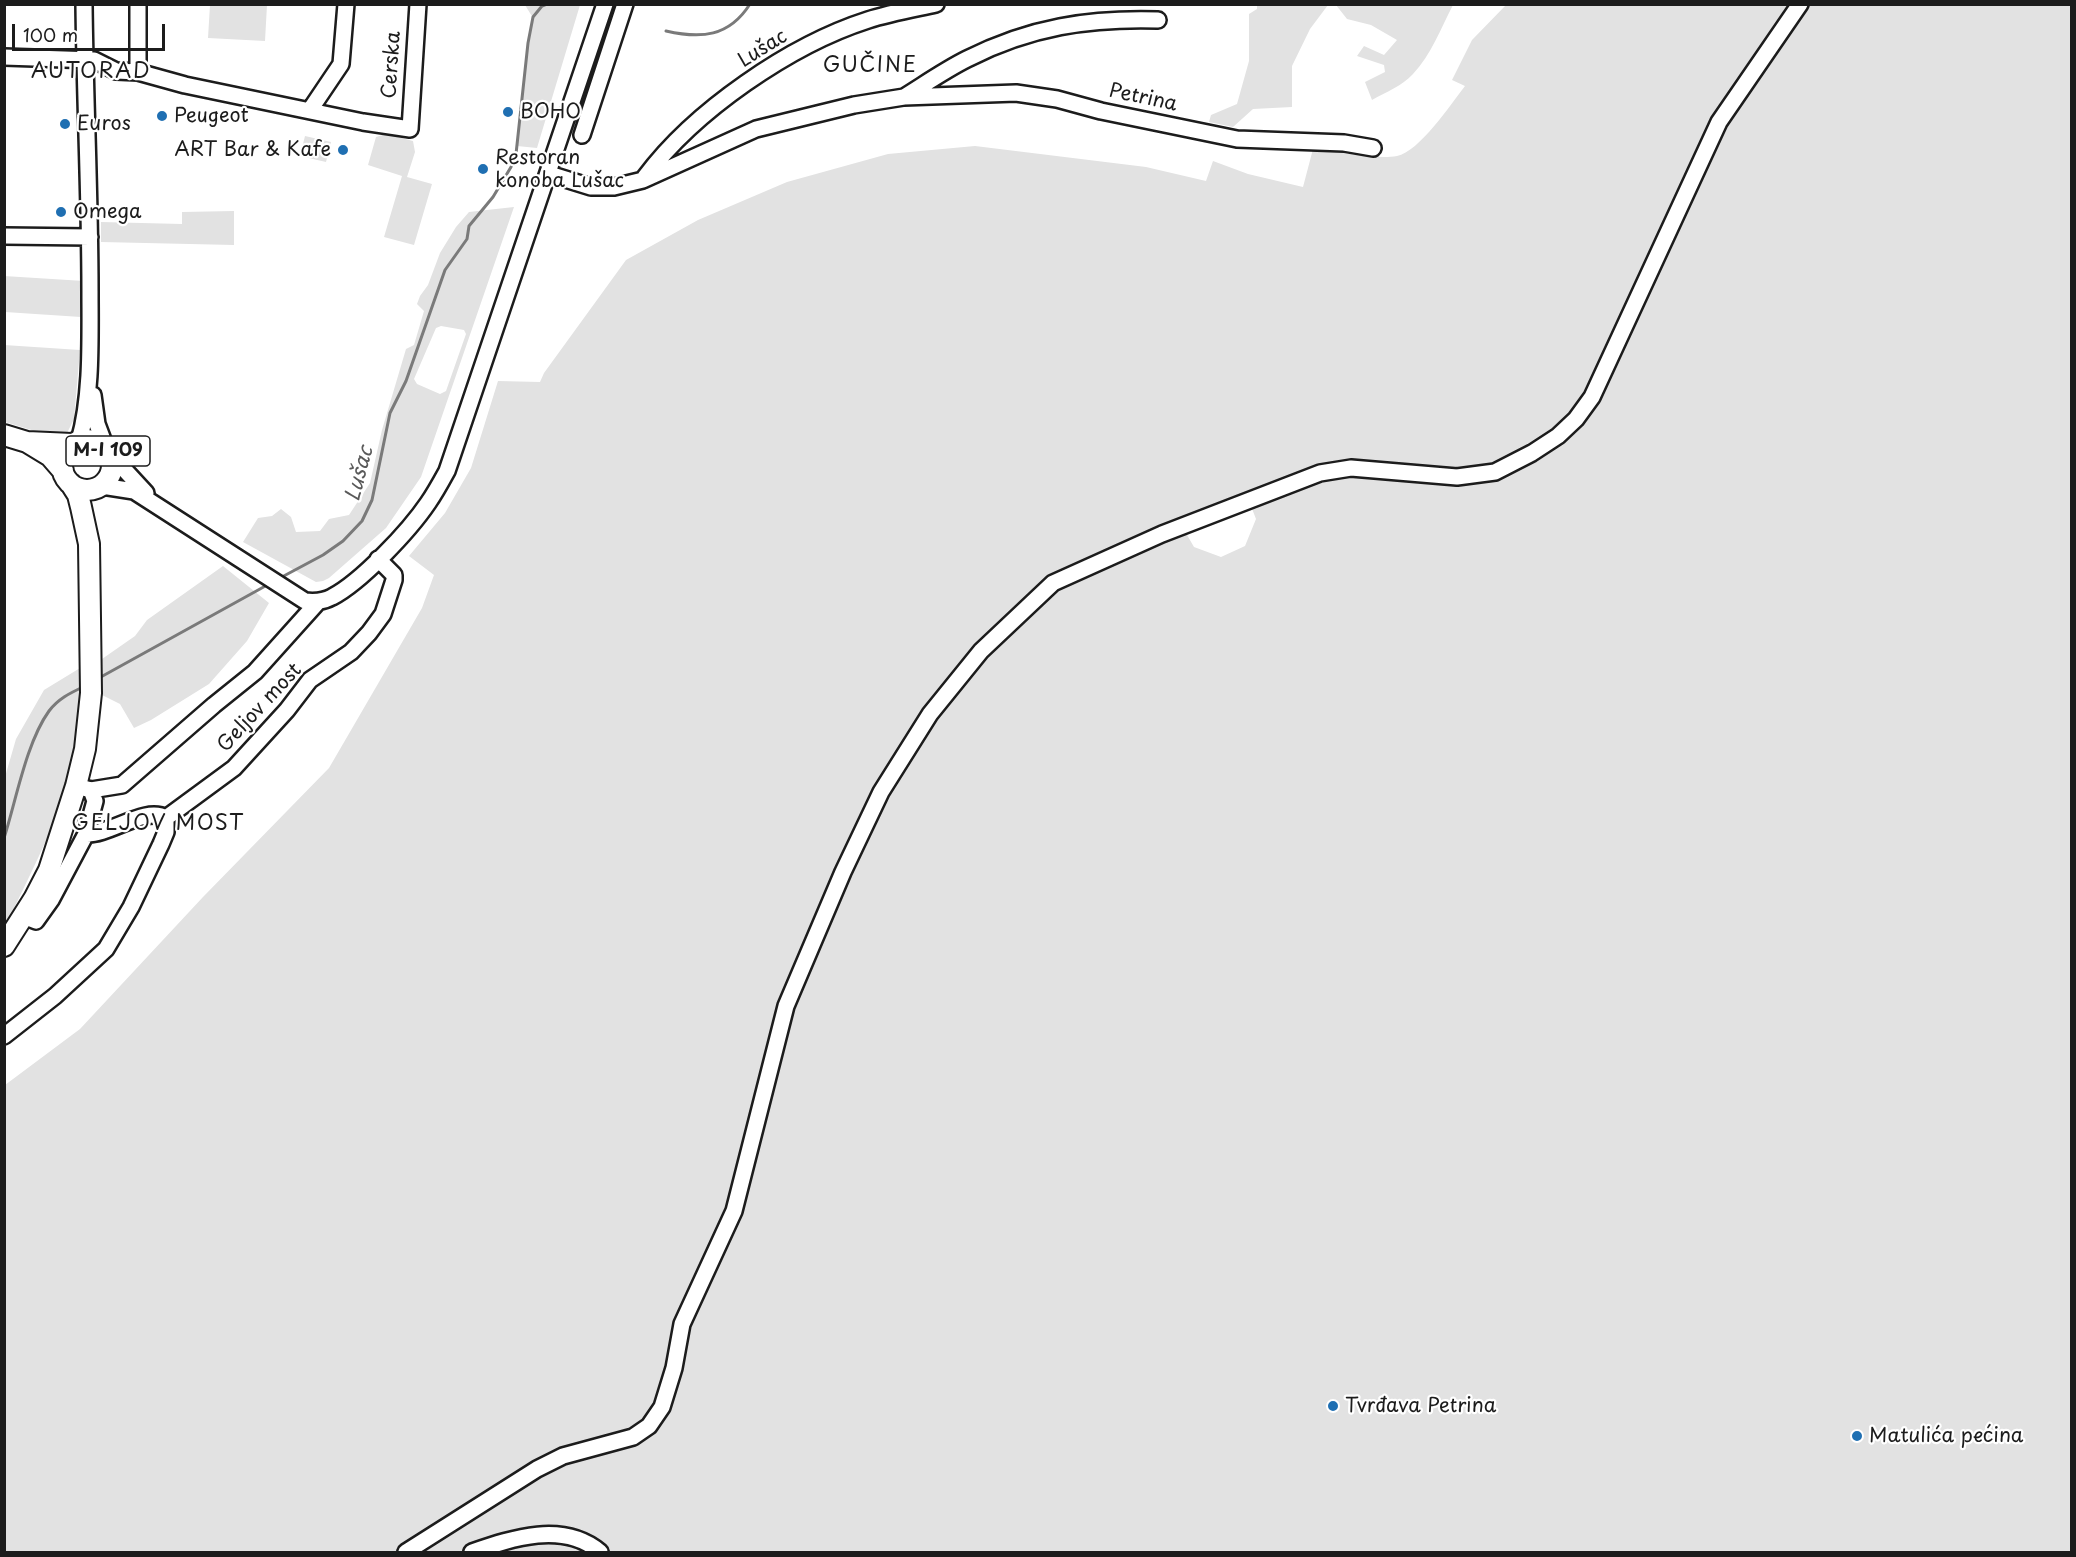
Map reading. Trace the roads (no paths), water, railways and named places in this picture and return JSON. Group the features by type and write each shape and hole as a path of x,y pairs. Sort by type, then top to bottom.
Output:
{"main road":[{"name":"M-I 109","path":"4,435 27,442 50,456 78,495 89,544 92,662 84,788 49,870 4,946"},
{"name":"M-I 109","path":"27,442 76,443 94,440 108,451 112,470 99,487 89,544"},
{"name":"M-I 109","path":"76,443 63,456 67,478 79,488 99,487"}],"street":[{"path":"76,443 84,420 89,365 90,237 84,4"},
{"path":"138,4 138,72"},
{"path":"4,57 94,60 116,70 138,72 185,85 310,110 341,63 345,4"},
{"name":"Cerska","path":"310,110 410,129 418,4"},
{"path":"84,788 122,784 255,672 317,603 332,597 362,574 402,536 428,503 447,471 605,4"},
{"path":"582,135 624,4"},
{"name":"Lušac","path":"643,180 666,151 698,121 736,91 793,54 834,32 870,19 936,4"},
{"path":"406,1552 537,1468 564,1456 633,1437 649,1426 662,1407 674,1368 682,1324 734,1211 786,1006 843,872 881,792 930,714 981,651 1053,583 1162,534 1277,488 1320,472 1351,468 1457,477 1478,476 1495,472 1532,453 1558,436 1576,419 1592,397 1719,122 1800,4"},
{"name":"Petrina","path":"904,98 965,60 1001,43 1039,30 1079,22 1119,19 1158,20"},
{"name":"Petrina","path":"549,174 591,187 614,187 643,180 756,129 854,105 904,98 1016,93 1057,99 1101,111 1237,139 1344,143 1373,148"},
{"path":"4,236 90,237"},
{"path":"89,365 94,409 108,451 159,506"},
{"path":"99,487 133,490 305,601 317,603"},
{"name":"Geljov most","path":"166,818 234,768 287,710 310,680 351,652 369,633 382,614 394,580 394,575 378,559"},
{"path":"23,916 36,921 51,900 86,834 95,801 84,788"},
{"path":"4,1036 55,996 106,949 131,907 161,844 166,832 166,818 160,814 152,815 132,820 105,832 86,834"},
{"path":"472,1552 520,1538 554,1535 573,1536 600,1552"}],"waterway":[{"name":"Lušac","path":"280,578 323,555 343,541 362,521 372,500 390,413 406,381 445,270 467,239 469,226 493,197 516,154 533,17 542,6 547,4"},
{"name":"Lušac","path":"666,31 691,35 713,33 733,23 750,4"},
{"name":"Lušac","path":"99,678 269,584"},
{"name":"Lušac","path":"4,838 22,773 41,724 56,703 83,687"}],"place":[{"name":"BOHO","path":"508,112"},
{"name":"Peugeot","path":"162,116"},
{"name":"Euros","path":"65,124"},
{"name":"ART Bar & Кafe","path":"343,150"},
{"name":"Restoran konoba Lušac","path":"483,169"},
{"name":"Omega","path":"61,212"},
{"name":"Tvrđava Petrina","path":"1333,1406"},
{"name":"Matulića pećina","path":"1857,1436"}],"district":[{"name":"GUČINE","path":"870,66"},
{"name":"AUTORAD","path":"91,72"},
{"name":"GELJOV MOST","path":"158,824"}]}
